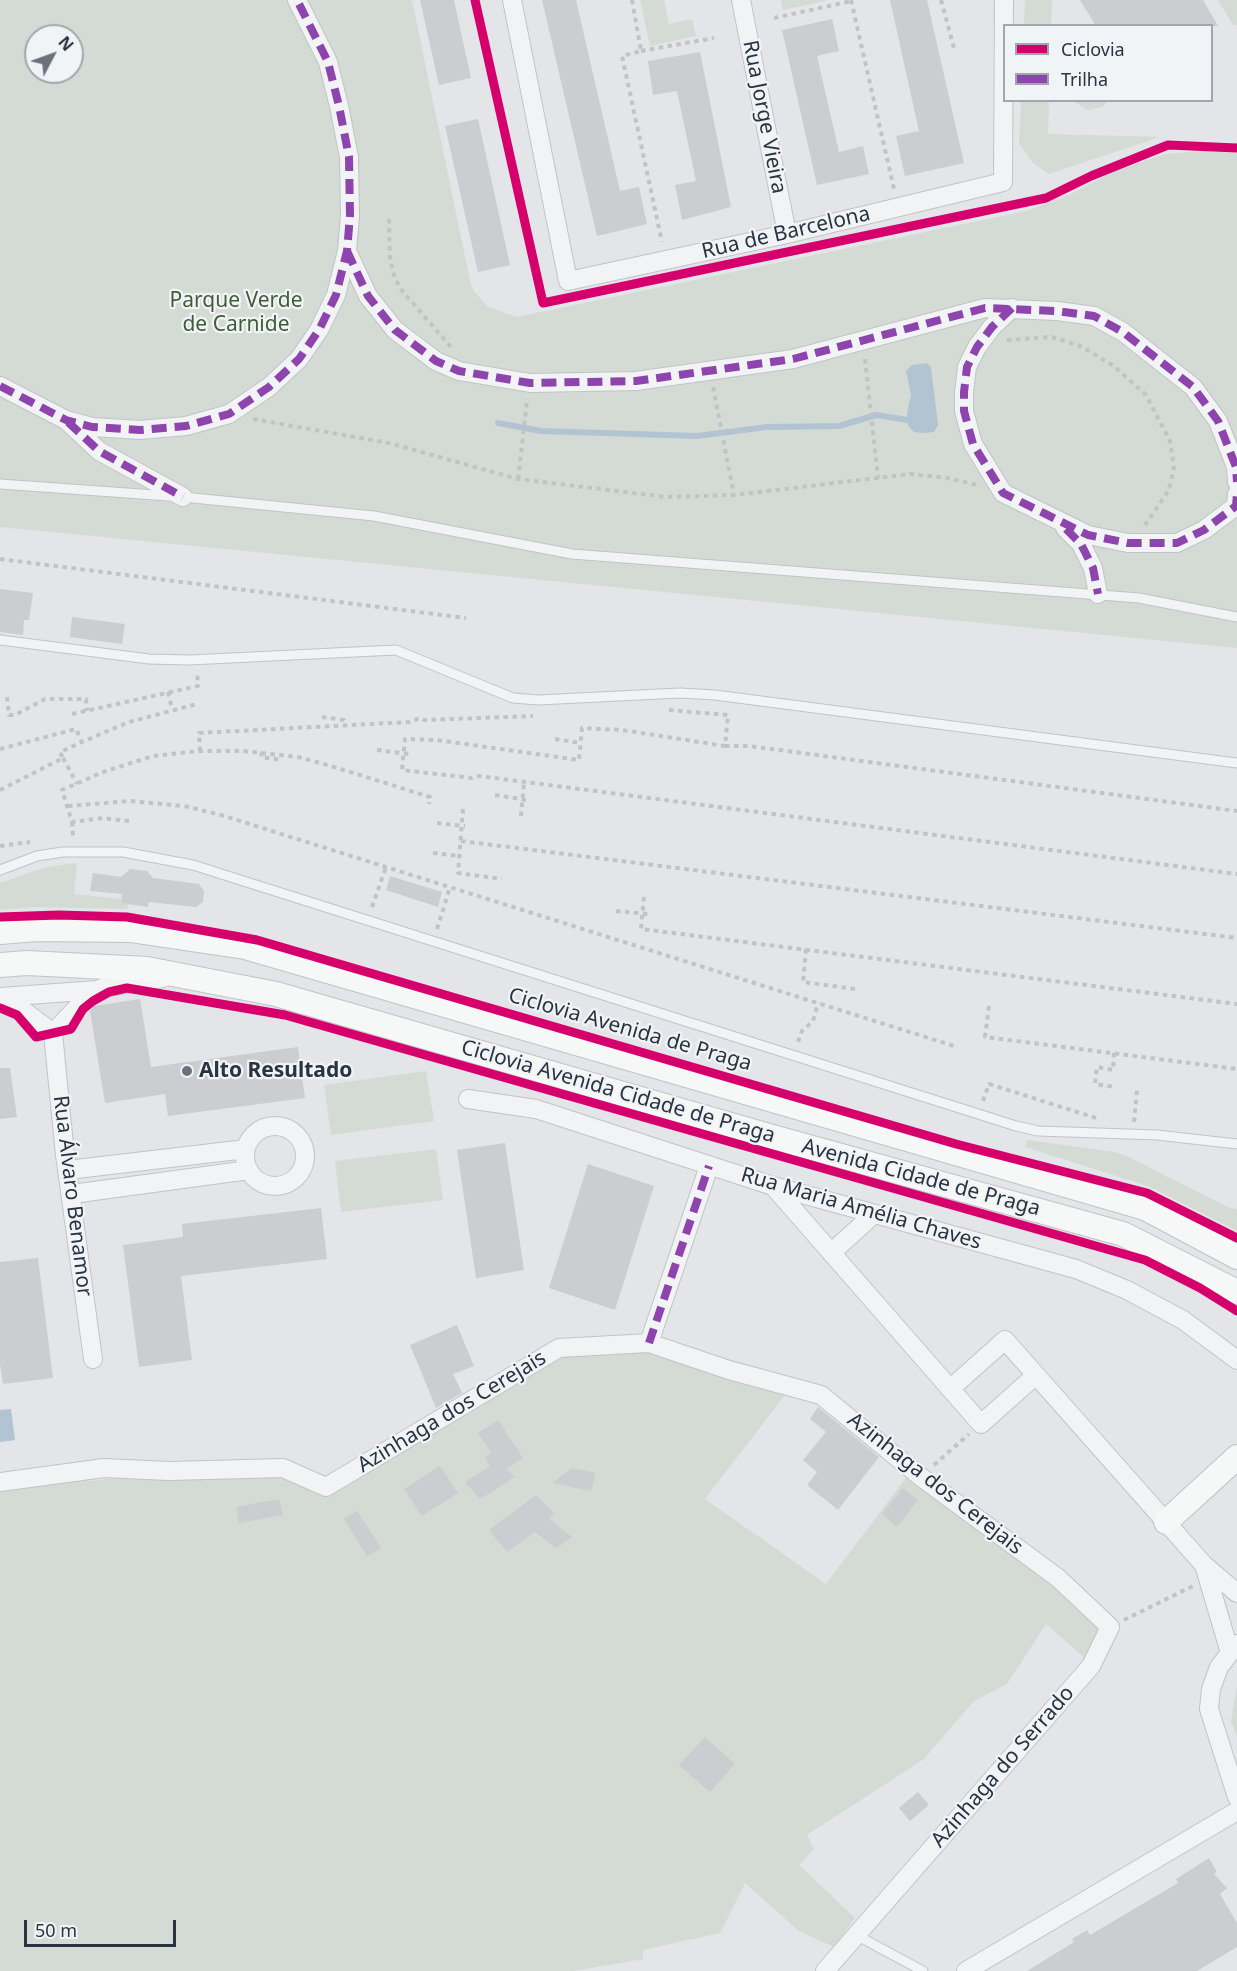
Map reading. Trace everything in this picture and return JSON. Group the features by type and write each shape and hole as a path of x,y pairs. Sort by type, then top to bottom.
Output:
{"main road":[{"name":"Avenida Cidade de Praga","path":"0,932 37,929 130,930 245,947 1145,1208 1237,1257"},
{"name":"Avenida Cidade de Praga","path":"0,965 27,963 147,969 276,994 769,1136 1123,1234 1237,1292"},
{"path":"1166,1522 1237,1457"}],"street":[{"path":"0,386 66,420 92,427 140,430 186,426 229,414 269,387 299,359 319,330 336,295 347,251 350,216 349,157 339,106 328,62 297,0"},
{"name":"Rua de Barcelona","path":"512,0 568,281 787,234 1003,182 1004,102"},
{"name":"Rua Jorge Vieira","path":"741,0 787,234"},
{"name":"Rua de Barcelona","path":"1005,0 1005,24"},
{"path":"347,251 368,296 395,330 436,361 459,371 530,382 636,381 793,359 985,308 1012,308 1094,316 1159,358 1193,387 1218,421 1236,467 1237,482"},
{"path":"1012,308 992,327 977,347 966,375 964,411 976,451 1003,494 1088,535 1128,543 1177,543 1204,530 1237,502"},
{"path":"66,420 99,451 183,497"},
{"path":"1062,524 1081,544 1089,560 1098,594"},
{"path":"0,998 76,993 178,975"},
{"path":"0,998 16,1005 53,1033 86,998 102,988"},
{"name":"Rua Álvaro Benamor","path":"53,1033 93,1359"},
{"name":"Rua Maria Amélia Chaves","path":"468,1099 536,1109 773,1186 1093,1275 1183,1320 1237,1360"},
{"path":"277,1126 296,1134 305,1152 301,1172 285,1184 264,1183 249,1170 246,1149 257,1132 277,1126"},
{"path":"68,1170 246,1149"},
{"path":"649,1343 709,1166"},
{"path":"72,1194 249,1170"},
{"path":"773,1186 981,1424 1036,1376"},
{"path":"831,1253 874,1214"},
{"path":"950,1389 1005,1340 1203,1565 1237,1593"},
{"name":"Azinhaga dos Cerejais","path":"0,1482 104,1468 169,1471 283,1468 326,1487 559,1347 649,1343 729,1370 821,1395 921,1477 1058,1578 1110,1627"},
{"path":"1203,1565 1233,1649 1215,1678 1209,1709 1237,1797"},
{"name":"Azinhaga do Serrado","path":"825,1971 1091,1665 1110,1627"},
{"path":"966,1971 1237,1811"}],"lane":[{"path":"0,484 183,497 374,516 572,554 1098,594 1139,598 1237,617"},
{"path":"0,640 149,659 196,660 396,650 513,698 538,700 646,693 715,695 1237,763"},
{"path":"0,870 38,856 63,852 123,852 193,865 1016,1126 1038,1131 1157,1136 1237,1144"},
{"path":"856,1935 923,1971"}],"path":[{"path":"632,0 641,51"},
{"path":"941,0 955,52"},
{"path":"774,18 851,1 898,207"},
{"path":"665,260 622,56 714,38"},
{"path":"388,219 390,260 395,279 403,292 455,352 459,371"},
{"path":"977,347 1036,336 1067,341 1114,366 1146,395 1170,441 1174,467 1172,480 1164,498 1128,543"},
{"path":"864,350 878,478"},
{"path":"711,380 734,495"},
{"path":"518,478 529,390"},
{"path":"229,414 389,443 518,478 666,497 734,495 910,474 948,478 1003,494"},
{"path":"0,559 466,618"},
{"path":"72,714 198,686 196,660"},
{"path":"168,692 172,709"},
{"path":"7,697 9,715 15,715 45,699 86,699 87,711"},
{"path":"76,784 60,752 129,722 197,704"},
{"path":"665,710 728,715 729,731 725,746"},
{"path":"200,751 200,733 410,722 420,718 424,720 542,715"},
{"path":"322,717 344,720 344,725"},
{"path":"1237,811 749,746 725,746 622,730 582,728 579,760 436,740 405,738 403,753 402,770 524,783 1237,874"},
{"path":"0,749 76,729 82,742"},
{"path":"555,739 581,742"},
{"path":"377,750 409,754"},
{"path":"73,836 72,822 62,790 140,759 200,751 261,752 306,759 365,775 430,797 429,804"},
{"path":"261,752 261,757 282,760"},
{"path":"0,790 63,758"},
{"path":"521,816 525,800 524,783"},
{"path":"495,795 525,800"},
{"path":"68,806 130,801 184,806 221,815 954,1046"},
{"path":"463,809 464,826 460,841 458,873 502,879"},
{"path":"72,822 103,818 129,821"},
{"path":"437,823 464,826"},
{"path":"460,841 1237,938"},
{"path":"433,853 460,856"},
{"path":"372,907 386,867"},
{"path":"437,929 450,887"},
{"path":"644,897 645,914 641,929 1237,1004"},
{"path":"616,911 645,914"},
{"path":"806,949 807,966 803,982 855,988"},
{"path":"798,1043 802,1031 813,1021 818,1003"},
{"path":"989,1005 985,1037 1237,1069"},
{"path":"987,1023 993,1024"},
{"path":"1114,1053 1116,1070 1097,1067 1095,1084 1115,1087"},
{"path":"982,1102 989,1084 1098,1118"},
{"path":"1134,1122 1137,1090"},
{"path":"1135,1107 1142,1107"},
{"path":"1122,1121 1145,1123"},
{"path":"921,1477 981,1424"},
{"path":"1110,1627 1193,1586"}],"green space":[{"name":"Parque Verde de Carnide","path":"0,0 412,0 470,281 474,291 488,307 517,317 1026,211 1069,195 1117,170 1165,154 1204,151 1237,153 1237,648 0,527"},
{"path":"640,0 664,0 669,24 692,19 696,36 650,46"},
{"path":"781,0 825,0 826,1 783,10"},
{"path":"1025,0 1052,0 1051,24 1024,24"},
{"path":"1218,0 1237,0 1237,25 1233,25"},
{"path":"1021,102 1049,102 1048,134 1160,137 1049,174 1033,163 1019,144"},
{"path":"1075,102 1107,102 1102,107 1088,110"},
{"path":"74,863 77,866 74,894 121,899 121,903 128,904 127,909 35,907 0,910 0,883 43,868"},
{"path":"426,1071 434,1121 331,1135 324,1085"},
{"path":"1027,1140 1115,1152 1131,1158 1230,1208 1237,1209 1237,1231 1148,1186 1025,1147"},
{"path":"436,1149 443,1200 341,1212 335,1161"},
{"path":"647,1350 788,1391 705,1499 826,1584 908,1475 1069,1597 1095,1621 1100,1634 1087,1660 1046,1624 1007,1684 974,1701 924,1759 807,1835 814,1849 799,1865 855,1918 834,1947 799,1931 745,1883 720,1933 643,1950 643,1959 574,1971 0,1971 0,1488 59,1480 92,1481 122,1476 278,1477 329,1495 560,1355"},
{"path":"1237,1686 1237,1737 1231,1721"}],"water":[{"path":"927,363 931,367 938,425 934,432 914,432 908,426 907,413 911,395 906,371 912,365"},
{"path":"11,1409 15,1440 0,1442 0,1410"}],"building":[{"path":"420,0 454,0 471,78 439,85"},
{"path":"542,0 576,0 620,191 639,187 647,224 597,236"},
{"path":"890,0 927,0 964,163 905,176 896,136 919,131"},
{"path":"1080,0 1203,0 1218,26 1213,26 1213,24 1095,24"},
{"path":"832,19 839,51 817,56 839,152 863,146 869,174 817,185 782,30"},
{"path":"700,52 731,207 682,220 675,185 696,181 677,91 653,95 648,61"},
{"path":"478,119 510,265 478,272 445,126"},
{"path":"0,589 33,593 29,620 24,620 23,635 0,632"},
{"path":"72,617 125,624 122,644 70,637"},
{"path":"130,869 147,871 153,878 199,884 204,891 203,902 196,907 149,902 148,907 121,903 122,894 90,891 93,873 121,877"},
{"path":"390,876 442,892 438,907 386,890"},
{"path":"140,999 151,1067 298,1047 305,1098 168,1116 165,1094 105,1103 90,1011 94,1006"},
{"path":"0,1068 10,1068 17,1117 0,1119"},
{"path":"505,1143 524,1270 476,1278 457,1150"},
{"path":"588,1164 654,1186 615,1310 549,1288"},
{"path":"321,1208 327,1259 181,1276 192,1360 139,1367 123,1245 183,1237 182,1224"},
{"path":"38,1258 53,1378 3,1384 0,1364 0,1262"},
{"path":"457,1325 474,1366 453,1374 462,1393 436,1408 410,1345"},
{"path":"818,1407 879,1457 838,1510 807,1485 817,1472 803,1460 826,1432 810,1419"},
{"path":"498,1420 523,1458 506,1469 515,1477 480,1499 465,1482 490,1466 485,1457 491,1452 478,1433"},
{"path":"440,1466 458,1493 422,1516 404,1489"},
{"path":"572,1468 596,1473 591,1491 552,1483"},
{"path":"903,1488 918,1500 897,1527 882,1514"},
{"path":"536,1495 554,1513 549,1519 572,1537 556,1548 535,1532 507,1552 489,1530"},
{"path":"279,1499 283,1515 239,1523 236,1507"},
{"path":"357,1511 381,1548 367,1556 344,1519"},
{"path":"705,1737 735,1764 710,1792 679,1765"},
{"path":"918,1792 929,1805 910,1821 899,1808"},
{"path":"1209,1858 1217,1872 1214,1874 1227,1888 1220,1894 1237,1923 1237,1947 1197,1971 1027,1971 1074,1942 1072,1939 1087,1930 1090,1935 1178,1883 1176,1879"}],"waterway":[{"path":"498,423 541,431 697,436 767,427 839,426 876,415 914,421"}],"marked path":[{"path":"0,386 66,420 92,427 140,430 186,426 229,414 269,387 299,359 319,330 336,295 347,251 350,216 349,157 339,106 328,62 297,0"},
{"path":"347,251 368,296 395,330 436,361 459,371 530,383 636,381 793,359 985,308 1057,311 1094,316 1123,332 1193,387 1218,421 1236,467 1237,482"},
{"path":"1012,308 992,327 977,347 967,367 964,392 964,411 973,444 1003,493 1088,535 1128,543 1177,543 1204,530 1236,506 1237,494"},
{"path":"68,422 99,451 183,497"},
{"path":"1066,529 1081,544 1093,568 1098,594"},
{"path":"649,1343 709,1166"}],"cycle path":[{"path":"475,0 543,303 1046,198 1091,176 1168,145 1237,148"},
{"name":"Ciclovia Avenida de Praga","path":"0,917 59,915 127,917 257,940 956,1144 1147,1193 1237,1238"},
{"name":"Ciclovia Avenida Cidade de Praga","path":"0,1008 17,1015 36,1037 71,1029 83,1009 93,1001 109,992 127,988 285,1015 1145,1260 1200,1288 1237,1311"}],"place":[{"name":"Alto Resultado","path":"187,1071"}]}
